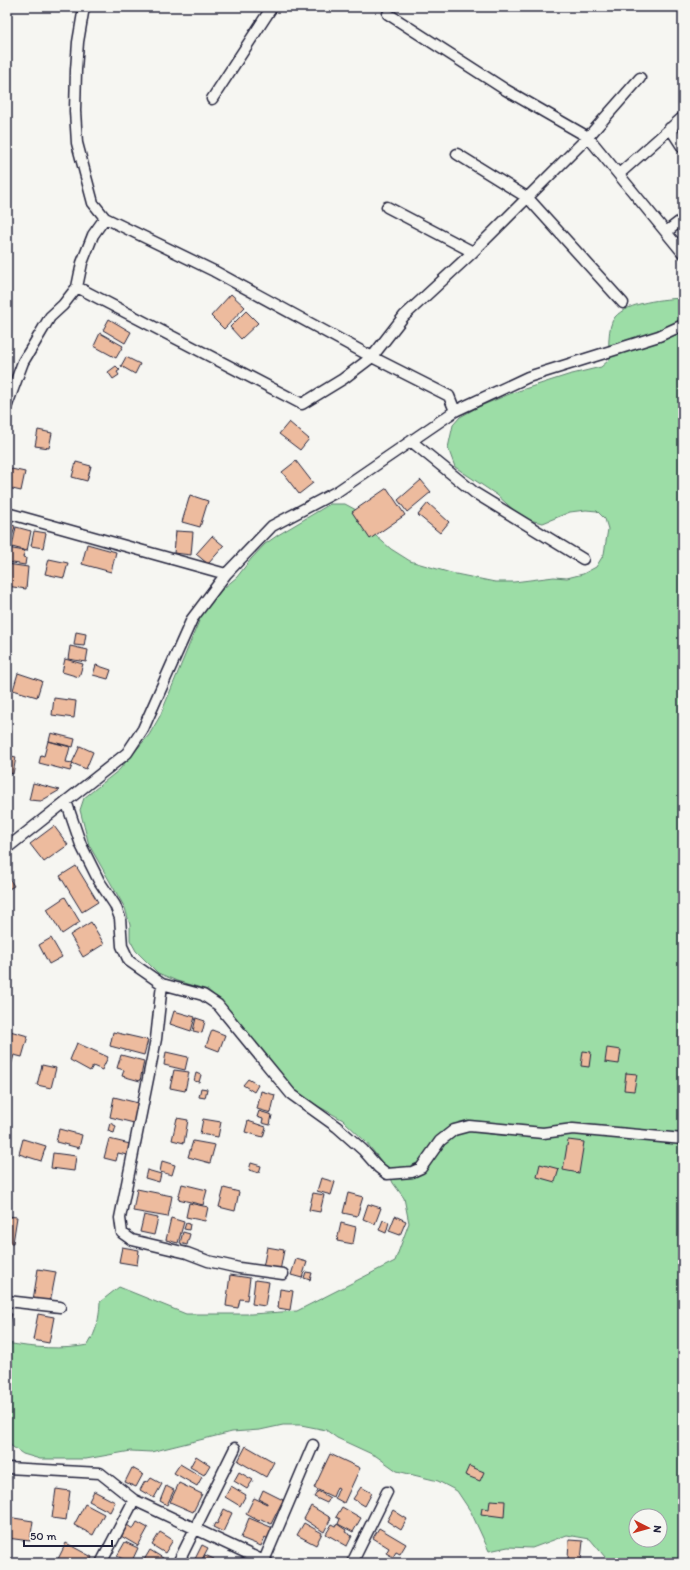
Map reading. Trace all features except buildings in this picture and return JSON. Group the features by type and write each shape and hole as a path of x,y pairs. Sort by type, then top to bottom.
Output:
{"street":[{"path":"84,7 78,42 76,70 75,111 77,143 93,203 105,218 214,271 372,357 449,396 455,411"},
{"path":"212,99 272,7"},
{"path":"388,14 506,90 588,137 683,253"},
{"path":"77,287 302,404 343,379 372,357 404,316 473,252 528,198 588,137 640,78"},
{"path":"619,174 683,117"},
{"path":"670,128 683,148"},
{"path":"457,154 528,198 623,303"},
{"path":"387,207 473,252"},
{"path":"7,405 23,362 50,317 77,287 82,263 90,242 105,218"},
{"path":"666,232 683,219"},
{"path":"7,848 127,753 143,729 192,619 226,574 272,526 338,491 455,411 528,378 659,336 683,325"},
{"path":"411,441 475,493 583,559"},
{"path":"7,513 226,574"},
{"path":"66,801 81,845 99,881 115,905 120,918 122,946 129,961 162,984 203,995 218,1005 291,1094 337,1126 387,1174 412,1172 421,1168 440,1141 454,1130 469,1126 543,1133 573,1129 683,1139"},
{"path":"162,984 156,1038 120,1218 122,1233 132,1240 187,1253 208,1261 239,1268 283,1274"},
{"path":"7,1301 60,1307"},
{"path":"7,1468 100,1473 134,1500 265,1562 313,1446"},
{"path":"178,1563 235,1448"},
{"path":"352,1563 387,1492"},
{"path":"101,1563 134,1500"}],"green space":[{"path":"683,298 683,1563 610,1563 590,1539 567,1535 532,1548 508,1547 489,1551 471,1512 457,1491 438,1481 397,1471 376,1456 337,1438 326,1430 301,1425 283,1425 260,1430 232,1432 151,1452 131,1451 86,1459 40,1459 23,1454 7,1443 7,1343 48,1348 68,1348 88,1345 97,1325 100,1302 119,1287 186,1314 251,1314 297,1311 395,1261 409,1223 404,1198 393,1183 386,1167 366,1142 343,1120 309,1101 296,1091 223,1003 208,990 177,981 158,973 136,951 130,940 130,925 125,908 89,845 80,810 84,798 119,770 149,735 160,716 201,616 219,592 237,577 265,544 330,504 345,504 358,511 364,523 376,536 391,549 410,561 451,573 495,582 514,582 554,577 567,578 583,574 596,567 604,554 608,529 605,519 597,511 586,510 570,512 543,523 529,520 517,513 497,495 455,467 448,448 453,425 460,417 478,407 512,393 568,375 601,367 609,360 610,332 612,321 615,317 628,308 657,300"}]}
